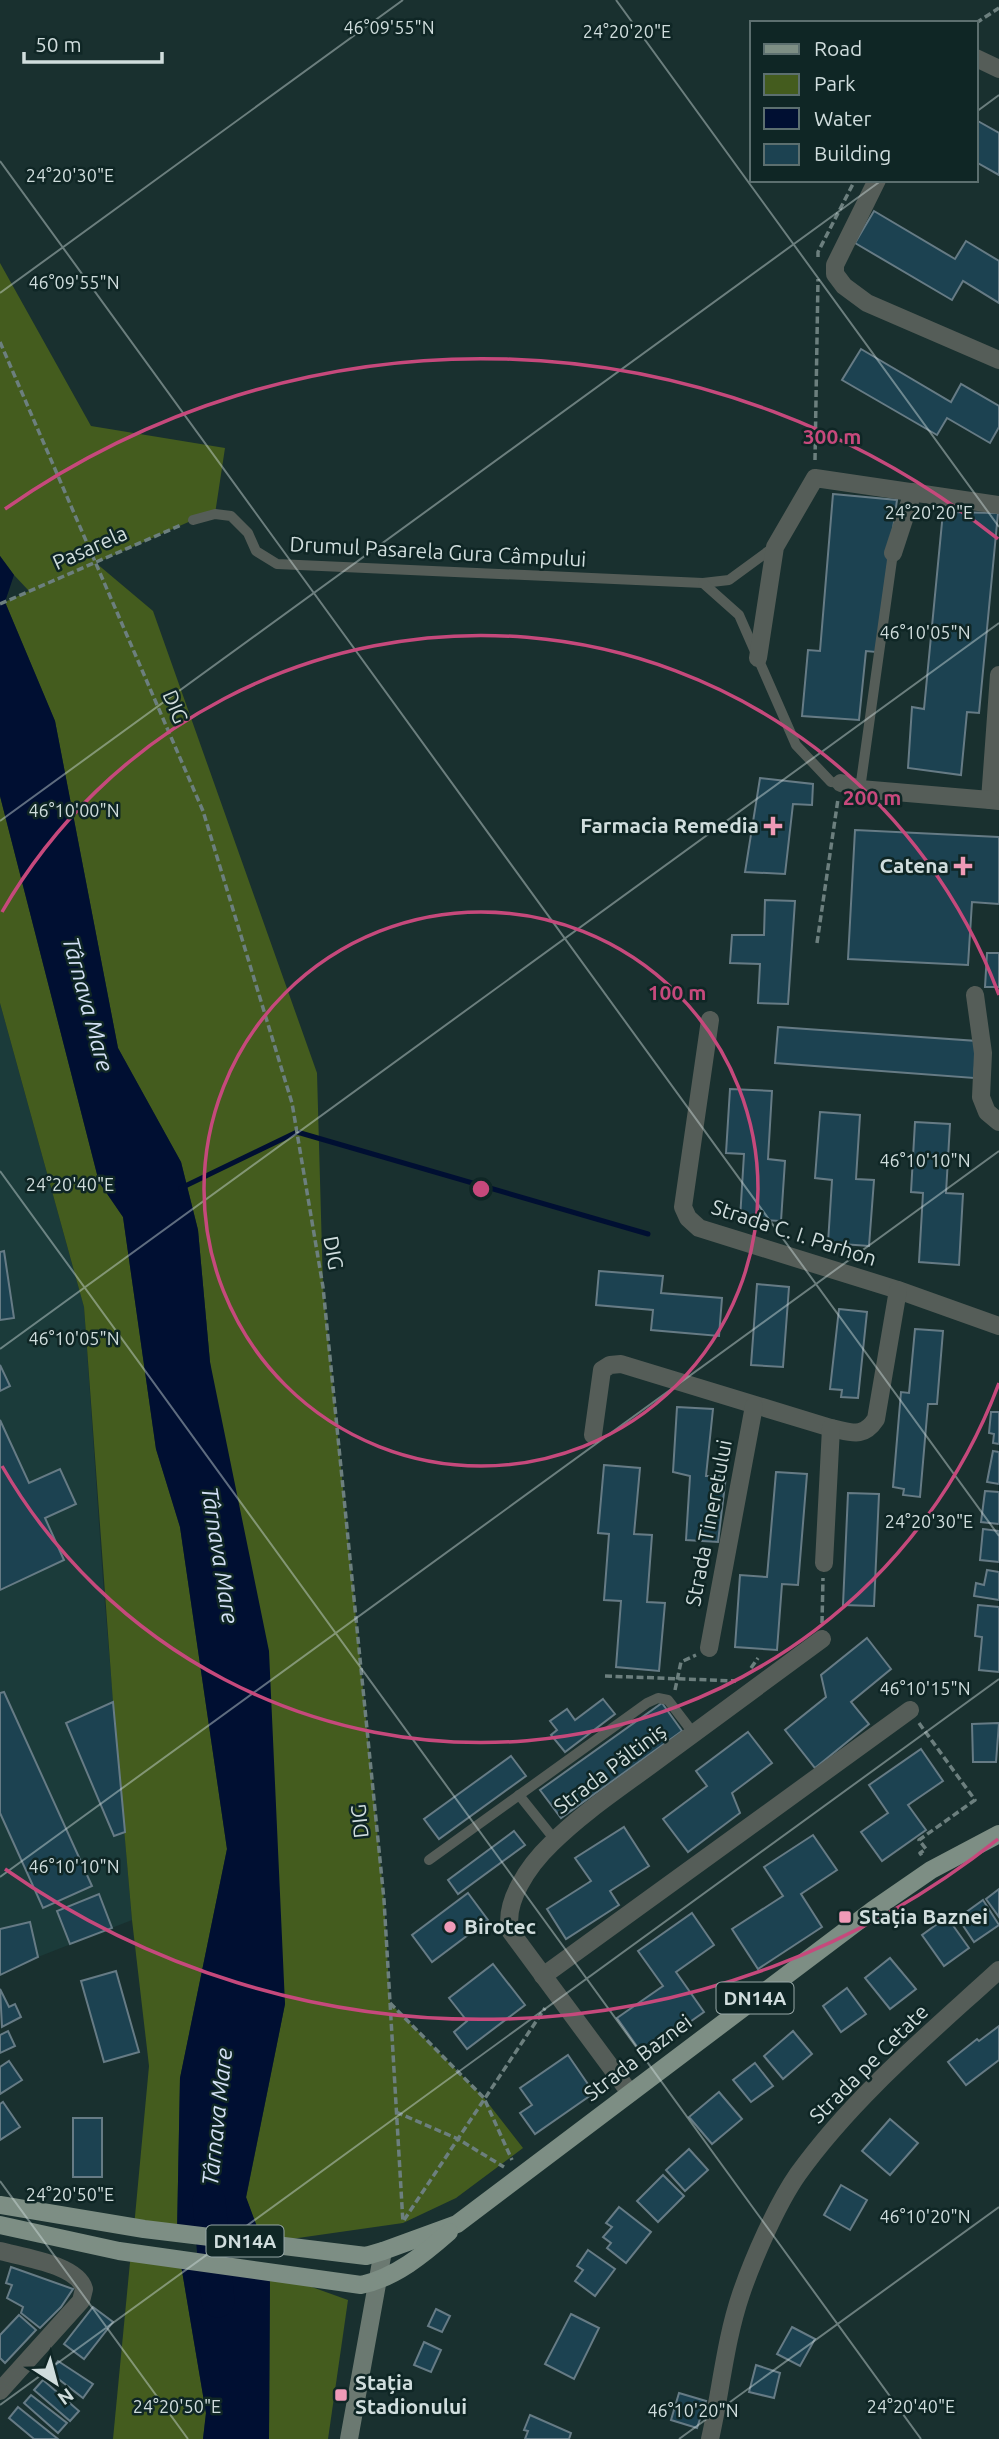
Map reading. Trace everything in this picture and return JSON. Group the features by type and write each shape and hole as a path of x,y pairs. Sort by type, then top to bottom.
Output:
{"main road":[{"name":"Strada Baznei","path":"375,2253 457,2224 873,1910 931,1870 999,1834"},
{"name":"DN14A","path":"0,2205 123,2226 375,2253"},
{"name":"DN14A","path":"0,2225 119,2251 369,2283 422,2254 457,2224"},
{"path":"348,2439 375,2253"}],"street":[{"path":"978,59 999,69"},
{"path":"876,182 835,265 835,274 844,286 867,303 999,360"},
{"path":"758,658 775,547 815,478 999,505"},
{"path":"893,553 913,492"},
{"path":"841,783 860,789 995,801 999,675"},
{"path":"975,995 983,1053 981,1097 987,1112 999,1122"},
{"name":"Strada C. I. Parhon","path":"710,1020 683,1207 688,1218 699,1228 898,1290 999,1326"},
{"path":"593,1434 602,1370 610,1365 621,1364 831,1428 859,1434 870,1429 876,1419 898,1290"},
{"name":"Strada Tineretului","path":"709,1648 754,1406"},
{"path":"824,1563 831,1428"},
{"name":"Strada Păltiniș","path":"630,2093 511,1932 508,1922 511,1904 523,1880 555,1840 599,1803 822,1639"},
{"path":"543,1976 910,1710"},
{"name":"Strada pe Cetate","path":"710,2439 727,2342 741,2293 765,2235 796,2176 838,2123 901,2059 999,1970"},
{"path":"0,2251 63,2269 78,2276 84,2289 81,2301 0,2391"}],"lane":[{"name":"Drumul Pasarela Gura Câmpului","path":"193,520 215,514 231,516 248,533 256,551 277,564 703,583"},
{"path":"703,583 729,580 775,547"},
{"path":"860,789 893,553"},
{"path":"703,583 739,615 796,745 831,782 841,783"},
{"path":"429,1860 647,1703 658,1698 668,1700 694,1734"},
{"path":"519,1795 555,1840"}],"path":[{"path":"978,22 999,8"},
{"path":"818,265 818,252 854,182"},
{"path":"815,478 818,279"},
{"name":"DIG","path":"0,342 203,811 292,1103 323,1287 383,1886 403,2222"},
{"name":"Pasarela","path":"0,604 193,520"},
{"path":"817,943 841,783"},
{"path":"822,1639 824,1563"},
{"path":"668,1700 675,1690 681,1662 709,1648"},
{"path":"746,1677 758,1658"},
{"path":"605,1676 739,1680"},
{"path":"910,1710 975,1800 919,1840 926,1849 920,1853 931,1870"},
{"path":"375,2253 403,2222 555,1993"},
{"path":"390,2003 484,2098 521,2178"},
{"path":"396,2112 457,2139 521,2178"}],"shaded area":[{"path":"0,1003 84,1307 103,1581 132,1920 0,1975"}],"green space":[{"path":"0,263 91,426 225,448 215,514 193,520 96,563 153,611 317,1073 323,1287 384,1900 390,2003 484,2098 523,2148 456,2198 403,2223 263,2243 246,2198 285,2004 210,1362 198,1230 181,1162 118,1048 55,721 5,602 29,591 0,556"},
{"path":"0,796 99,1182 123,1217 156,1449 180,1527 227,1849 180,2078 177,2233 134,2227 149,2066 132,1920 113,1702 84,1307 0,1003"},
{"path":"131,2252 180,2259 206,2413 203,2439 113,2439"},
{"path":"270,2272 348,2300 328,2439 269,2439"}],"water":[{"path":"0,556 14,575 5,602 55,721 118,1048 181,1162 198,1230 210,1362 269,1651 285,2004 246,2197 263,2243 177,2233 180,2078 227,1849 180,1527 156,1449 123,1217 99,1182 0,796"},
{"path":"180,2259 270,2272 269,2439 203,2439 206,2413"}],"building":[{"path":"978,121 999,133 999,175 978,163"},
{"path":"874,211 955,259 966,241 999,261 999,303 963,281 952,300 855,243"},
{"path":"861,349 951,402 961,384 999,406 999,427 990,443 947,418 937,435 842,380"},
{"path":"833,494 897,500 876,652 866,651 859,720 802,716 808,650 820,651"},
{"path":"943,512 998,513 979,713 967,712 961,775 908,768 912,707 924,709"},
{"path":"760,778 813,784 812,805 793,804 785,874 745,872"},
{"path":"855,830 999,837 999,904 972,902 968,965 848,959"},
{"path":"765,900 795,901 788,1004 758,1003 760,964 730,963 732,935 764,935"},
{"path":"987,953 999,953 999,987 985,987"},
{"path":"778,1027 977,1041 974,1078 775,1063"},
{"path":"730,1089 772,1091 768,1159 785,1161 781,1221 740,1219 744,1154 726,1153"},
{"path":"820,1112 860,1115 856,1179 874,1180 869,1246 828,1243 832,1180 815,1178"},
{"path":"915,1122 950,1124 946,1193 963,1194 959,1265 919,1262 923,1193 911,1192"},
{"path":"4,1251 14,1318 0,1320 0,1252"},
{"path":"599,1271 663,1276 661,1293 722,1298 719,1336 651,1330 653,1310 596,1305"},
{"path":"757,1284 789,1287 783,1367 751,1365"},
{"path":"839,1309 867,1312 858,1398 841,1397 842,1390 830,1389"},
{"path":"915,1329 943,1331 937,1404 928,1404 920,1497 903,1495 904,1489 893,1487 901,1392 909,1393"},
{"path":"0,1365 10,1386 0,1391"},
{"path":"677,1407 713,1409 706,1476 726,1476 718,1542 686,1540 690,1476 673,1472"},
{"path":"991,1412 999,1412 999,1444 993,1443 994,1434 989,1433"},
{"path":"0,1420 29,1483 60,1469 76,1504 45,1518 64,1560 0,1590"},
{"path":"993,1451 999,1452 999,1484 987,1482"},
{"path":"604,1465 640,1468 634,1534 652,1535 647,1602 665,1603 659,1671 616,1667 621,1601 604,1600 609,1534 598,1533"},
{"path":"776,1472 807,1474 798,1585 782,1584 777,1650 735,1647 740,1575 767,1577"},
{"path":"985,1491 999,1492 999,1524 981,1522"},
{"path":"848,1493 879,1494 874,1606 843,1605"},
{"path":"983,1529 999,1531 999,1562 980,1560"},
{"path":"987,1570 999,1572 999,1600 974,1596 976,1583 984,1585"},
{"path":"978,1605 999,1607 999,1672 979,1670 982,1637 975,1636"},
{"path":"867,1638 891,1669 851,1702 869,1724 815,1768 785,1730 826,1697 821,1675"},
{"path":"4,1692 92,1886 43,1908 0,1813 0,1693"},
{"path":"603,1699 615,1714 565,1752 551,1735 557,1730 550,1721 567,1709 575,1720"},
{"path":"113,1702 125,1832 114,1836 66,1723"},
{"path":"662,1703 682,1731 561,1818 540,1790"},
{"path":"999,1723 996,1762 973,1762 972,1724"},
{"path":"748,1732 772,1763 732,1793 740,1813 688,1852 663,1819 707,1786 696,1771"},
{"path":"921,1749 943,1781 908,1805 926,1830 882,1861 861,1832 888,1813 869,1785"},
{"path":"511,1756 526,1776 439,1839 424,1819"},
{"path":"624,1827 649,1866 610,1891 619,1905 566,1939 547,1909 591,1881 575,1858"},
{"path":"514,1831 525,1845 458,1894 448,1880"},
{"path":"813,1835 837,1870 801,1894 822,1927 758,1969 732,1929 783,1896 764,1867"},
{"path":"999,1889 999,1917 986,1899"},
{"name":"Birotec","path":"468,1893 488,1920 432,1962 412,1935"},
{"path":"99,1894 112,1928 70,1944 57,1911"},
{"path":"983,1900 999,1925 974,1942 958,1918"},
{"path":"692,1913 714,1945 676,1972 704,2012 643,2055 617,2018 663,1986 638,1951"},
{"path":"947,1917 969,1948 944,1966 922,1935"},
{"path":"30,1922 38,1957 0,1975 0,1929"},
{"path":"890,1958 916,1989 890,2009 865,1978"},
{"path":"493,1964 525,2005 467,2049 454,2032 467,2021 449,1998"},
{"path":"116,1971 139,2052 104,2062 81,1981"},
{"path":"847,1988 866,2014 841,2032 823,2006"},
{"path":"0,1989 9,2007 15,2004 21,2017 2,2027"},
{"path":"999,2026 999,2060 966,2085 948,2062"},
{"path":"8,2031 15,2046 0,2053 0,2035"},
{"path":"793,2031 812,2054 783,2079 764,2056"},
{"path":"568,2055 594,2093 535,2134 520,2113 532,2105 520,2088"},
{"path":"9,2061 22,2080 0,2094 0,2067"},
{"path":"755,2063 773,2086 751,2102 733,2080"},
{"path":"719,2092 742,2119 712,2144 689,2117"},
{"path":"3,2102 20,2127 0,2140 0,2104"},
{"path":"73,2118 102,2118 102,2177 73,2177"},
{"path":"890,2119 918,2143 890,2175 862,2151"},
{"path":"689,2149 708,2170 685,2191 666,2170"},
{"path":"663,2175 684,2196 658,2222 637,2201"},
{"path":"841,2185 867,2200 850,2230 824,2215"},
{"path":"619,2207 651,2232 626,2263 607,2248 611,2243 603,2237 612,2227 606,2223"},
{"path":"588,2250 615,2269 595,2296 575,2281 583,2270 577,2266"},
{"path":"11,2267 73,2289 61,2307 40,2328 21,2313 23,2307 7,2298 12,2285 6,2283"},
{"path":"93,2307 113,2322 84,2359 64,2344"},
{"path":"436,2309 450,2316 442,2332 428,2326"},
{"path":"571,2314 599,2328 574,2379 545,2364"},
{"path":"19,2315 36,2330 5,2363 0,2358 0,2335"},
{"path":"792,2327 815,2339 800,2366 777,2354"},
{"path":"424,2342 441,2350 431,2372 414,2365"},
{"path":"58,2361 93,2384 83,2398 57,2378 53,2384 45,2378"},
{"path":"756,2365 780,2373 774,2398 749,2392"},
{"path":"43,2380 79,2411 70,2421 34,2390"},
{"path":"679,2393 706,2401 697,2428 671,2420"},
{"path":"31,2395 67,2423 58,2433 24,2403"},
{"path":"18,2407 58,2439 34,2439 9,2418"},
{"path":"530,2415 571,2433 569,2439 525,2439 528,2431 524,2430"}],"waterway":[{"path":"181,1188 297,1132 648,1234"},
{"name":"Târnava Mare","path":"209,2201 218,2301"}],"place":[{"name":"Farmacia Remedia","path":"773,826"},
{"name":"Catena","path":"963,866"},
{"name":"Stația Baznei","path":"845,1917"},
{"name":"Birotec","path":"450,1927"},
{"name":"Stația Stadionului","path":"341,2395"}]}
